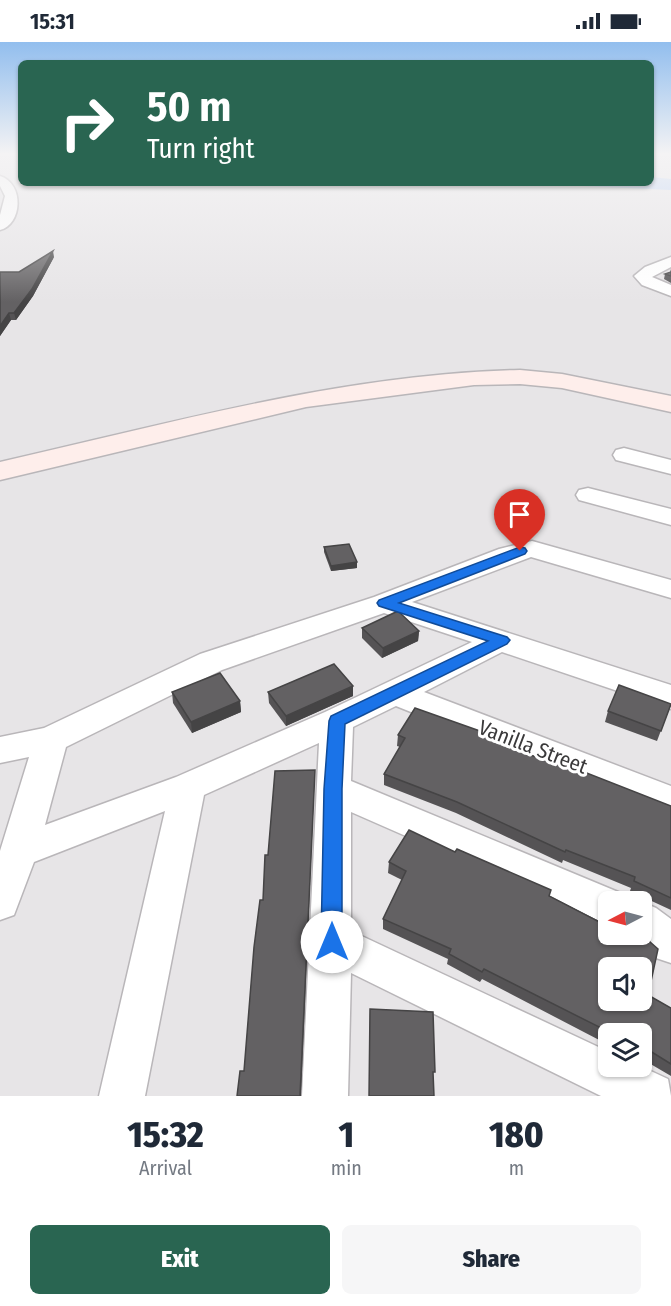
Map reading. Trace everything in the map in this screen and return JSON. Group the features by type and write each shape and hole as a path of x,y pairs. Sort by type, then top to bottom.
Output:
{"street":[{"path":"0,226 11,204"},
{"path":"670,263 642,276 648,282 671,291"},
{"path":"0,471 306,399 474,378 520,377 562,381 671,404"},
{"path":"624,455 671,466"},
{"path":"588,495 671,517"},
{"path":"0,750 51,739 211,662 384,603 508,555 532,549 671,589"},
{"path":"384,603 671,697"},
{"path":"19,851 188,787 337,721 502,640"},
{"name":"Vanilla Street","path":"395,693 671,801"},
{"path":"325,1096 332,942 333,789 337,721"},
{"path":"0,902 19,851 51,739"},
{"path":"122,1096 188,787"},
{"path":"333,789 598,902"},
{"path":"652,929 671,944"},
{"path":"332,942 651,1096"}],"building":[{"path":"53,251 32,289 14,313 9,313 0,326 0,272 19,272"},
{"path":"349,544 357,562 331,566 324,547"},
{"path":"398,611 419,631 383,648 362,628"},
{"path":"334,664 353,686 286,716 268,692"},
{"path":"220,673 240,701 191,722 172,692"},
{"path":"619,685 671,704 661,731 608,711"},
{"path":"415,708 480,731 479,734 499,743 549,762 551,759 671,806 671,898 634,881 635,877 566,850 565,852 457,802 384,774 405,738 398,735"},
{"path":"315,770 300,1096 237,1096 240,1071 244,1071 254,947 260,900 263,900 265,855 268,855 275,771"},
{"path":"409,830 455,852 457,849 551,890 549,896 598,921 598,945 652,944 658,949 652,977 652,957 598,957 598,1011 652,1011 652,997 671,1008 671,1064 652,1052 652,1023 598,1023 598,1026 484,969 482,972 449,954 451,949 383,919 406,871 389,862"},
{"path":"370,1009 433,1012 434,1096 369,1096"}],"route":[{"path":"332,942 333,789 337,721 502,640 384,603 520,551"}]}
